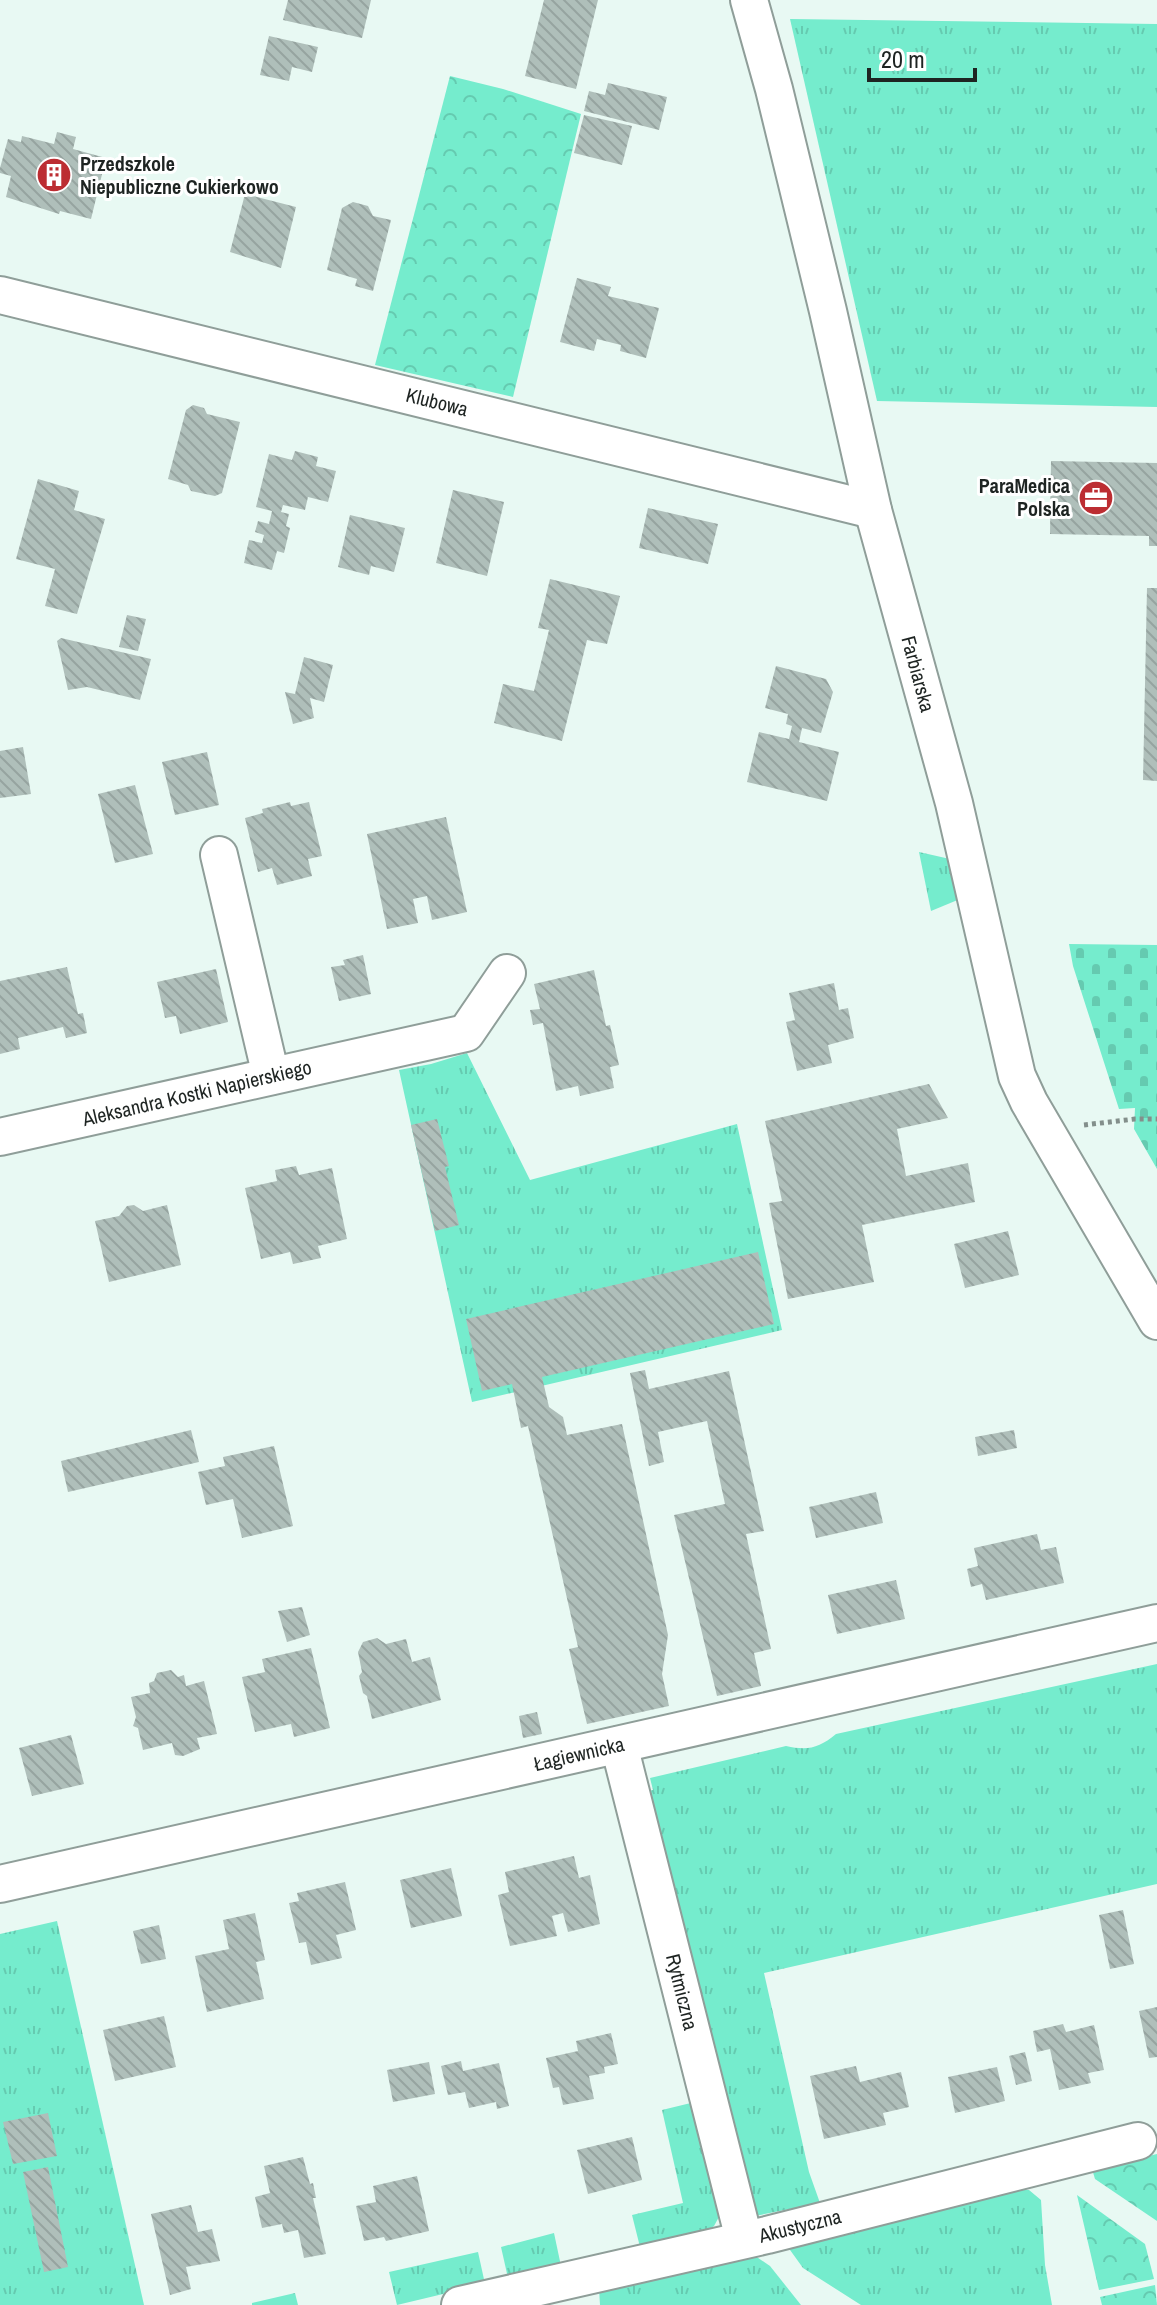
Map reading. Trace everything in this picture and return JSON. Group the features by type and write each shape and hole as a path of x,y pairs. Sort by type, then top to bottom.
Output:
{"street":[{"name":"Farbiarska","path":"749,0 810,237 873,510 954,803 1017,1076 1029,1102 1157,1321"},
{"name":"Klubowa","path":"0,295 873,510"},
{"path":"219,855 271,1076"},
{"name":"Aleksandra Kostki Napierskiego","path":"0,1137 466,1033 507,973"},
{"name":"Łagiewnicka","path":"0,1884 1157,1623"},
{"name":"Rytmiczna","path":"619,1745 744,2239"},
{"name":"Akustyczna","path":"460,2305 744,2239 1138,2141"}],"path":[{"path":"1049,1137 1083,1125 1157,1119"}],"green space":[{"path":"790,19 1157,24 1157,407 877,401"},
{"path":"450,76 581,114 513,397 375,365"},
{"path":"919,852 950,859 960,899 931,911"},
{"path":"1069,944 1157,945 1157,1169 1134,1129 1135,1108 1119,1109 1073,966"},
{"path":"467,1053 530,1180 737,1124 782,1330 472,1402 399,1070"},
{"path":"1157,1664 1157,1884 764,1973 809,2172 820,2203 755,2216 643,1792 653,1790 650,1778 786,1746 813,1747 836,1734"},
{"path":"57,1921 144,2305 0,2305 0,1934"},
{"path":"699,2101 720,2215 714,2226 705,2232 640,2247 632,2215 683,2203 662,2110"},
{"path":"1157,2154 1157,2221 1095,2179 1092,2169"},
{"path":"1012,2189 1029,2190 1041,2200 1045,2265 1052,2305 861,2305 803,2268 785,2243"},
{"path":"1077,2195 1145,2244 1154,2279 1099,2290"},
{"path":"554,2233 561,2266 508,2278 501,2247"},
{"path":"748,2251 770,2266 801,2305 600,2305 599,2288"},
{"path":"478,2252 485,2284 397,2305 389,2272"},
{"path":"1155,2285 1157,2305 1102,2305 1100,2297"},
{"path":"295,2293 298,2305 252,2305 252,2303"}],"building":[{"path":"288,0 371,0 362,38 283,20"},
{"path":"544,0 598,0 576,89 525,76"},
{"path":"269,36 318,47 312,72 292,67 289,81 260,75"},
{"path":"608,83 667,97 659,130 584,111 589,91 605,95"},
{"path":"584,115 632,126 622,165 574,153"},
{"name":"Przedszkole Niepubliczne Cukierkowo","path":"57,132 76,137 73,149 106,158 91,219 60,211 59,214 6,197 11,176 0,173 0,168 8,139 21,142 22,136 54,144"},
{"path":"245,194 296,207 281,268 230,252"},
{"path":"353,202 368,206 373,216 391,220 373,291 355,286 357,279 327,270 342,208"},
{"path":"577,278 611,287 608,296 659,308 646,358 620,351 621,345 597,339 594,351 560,342"},
{"path":"193,405 204,408 207,414 240,422 222,493 215,496 191,491 188,485 168,479 186,410"},
{"path":"295,451 318,457 316,466 336,471 328,502 308,497 305,510 283,505 281,512 289,514 286,526 290,528 284,553 277,551 272,570 244,563 249,540 262,543 264,535 255,532 258,521 269,524 272,511 256,507 269,454 292,460"},
{"path":"1051,461 1157,463 1157,546 1149,546 1149,536 1050,534"},
{"path":"38,479 79,491 74,510 105,519 77,614 45,606 55,569 16,559"},
{"path":"453,490 504,502 487,576 436,563"},
{"path":"648,508 718,524 708,564 639,548"},
{"path":"350,515 405,528 394,572 371,566 369,575 338,567"},
{"path":"550,579 620,596 607,644 587,640 562,741 494,723 503,684 534,691 549,630 538,628"},
{"path":"1147,588 1157,588 1157,781 1143,780"},
{"path":"127,615 146,619 138,651 119,647"},
{"path":"61,638 151,659 140,700 87,687 68,690 57,641"},
{"path":"304,657 333,665 324,702 310,698 314,718 293,724 285,692 295,694"},
{"path":"776,666 826,679 833,692 821,733 802,728 799,742 839,752 827,801 747,782 759,732 789,739 792,726 786,724 788,714 765,708"},
{"path":"23,747 31,794 0,798 0,751"},
{"path":"207,752 219,805 175,815 162,762"},
{"path":"135,785 153,854 115,863 98,794"},
{"path":"290,802 291,806 309,802 322,856 308,859 312,876 277,885 272,868 258,872 245,818 263,813 262,809"},
{"path":"446,817 467,912 432,920 427,896 413,899 418,923 387,929 367,834"},
{"path":"363,955 371,994 339,1001 331,967 345,965 343,960"},
{"path":"67,967 78,1014 83,1013 87,1033 66,1038 63,1027 18,1038 20,1049 0,1054 0,981"},
{"path":"216,969 228,1022 180,1034 176,1016 165,1018 157,982"},
{"path":"594,970 606,1026 610,1025 619,1065 610,1067 614,1088 580,1096 578,1086 556,1091 543,1023 533,1025 530,1010 540,1009 534,984"},
{"path":"834,983 839,1010 848,1008 854,1038 828,1045 832,1063 797,1071 786,1022 795,1020 789,993"},
{"path":"929,1084 948,1118 897,1129 906,1176 968,1163 975,1202 862,1225 874,1282 788,1299 769,1203 782,1201 765,1121"},
{"path":"437,1119 459,1225 435,1231 411,1125"},
{"path":"296,1166 299,1175 332,1168 347,1239 318,1246 321,1258 293,1264 290,1252 261,1259 245,1188 277,1181 275,1170"},
{"path":"134,1205 143,1211 167,1205 181,1265 109,1282 95,1221 119,1216 127,1206"},
{"path":"1008,1231 1019,1275 965,1288 954,1244"},
{"path":"758,1252 774,1324 542,1377 549,1407 563,1417 567,1435 622,1424 668,1635 662,1674 669,1706 587,1724 569,1649 578,1647 528,1426 521,1428 512,1384 482,1391 466,1319"},
{"path":"645,1370 649,1389 729,1371 764,1531 746,1534 771,1649 754,1653 761,1686 717,1696 674,1515 725,1504 707,1421 658,1432 664,1462 649,1466 630,1373"},
{"path":"191,1430 199,1462 68,1492 61,1461"},
{"path":"1014,1430 1017,1448 978,1456 975,1437"},
{"path":"274,1446 293,1526 242,1538 233,1499 206,1505 198,1472 225,1466 223,1457"},
{"path":"876,1492 883,1523 816,1538 809,1507"},
{"path":"1037,1534 1041,1550 1056,1547 1064,1583 986,1600 982,1584 971,1587 967,1569 978,1566 974,1548"},
{"path":"896,1580 905,1619 837,1634 828,1595"},
{"path":"302,1607 310,1635 287,1642 278,1611"},
{"path":"377,1638 386,1644 406,1639 412,1662 430,1657 441,1700 372,1719 359,1676 362,1672 358,1652 363,1642"},
{"path":"311,1648 330,1728 294,1737 291,1724 255,1732 242,1677 265,1672 262,1659"},
{"path":"171,1670 178,1677 184,1675 186,1686 204,1681 217,1734 197,1738 200,1749 183,1756 175,1755 172,1743 143,1750 138,1728 133,1726 136,1717 131,1697 150,1693 149,1683 154,1681 157,1673"},
{"path":"537,1712 542,1734 523,1738 519,1716"},
{"path":"71,1735 84,1784 32,1796 19,1748"},
{"path":"574,1856 579,1878 590,1875 600,1924 568,1932 563,1913 552,1916 557,1936 510,1946 498,1895 509,1892 505,1872"},
{"path":"451,1868 462,1916 411,1928 400,1880"},
{"path":"345,1882 356,1930 336,1935 342,1958 311,1965 306,1942 299,1943 289,1903 299,1901 297,1893"},
{"path":"1123,1910 1134,1964 1110,1969 1099,1915"},
{"path":"255,1913 265,1960 256,1962 264,1999 207,2012 195,1956 229,1949 223,1920"},
{"path":"159,1925 166,1959 141,1964 133,1931"},
{"path":"1157,2007 1157,2057 1149,2058 1139,2011"},
{"path":"164,2016 176,2067 115,2081 103,2030"},
{"path":"1063,2024 1066,2032 1094,2025 1104,2070 1088,2073 1091,2083 1059,2090 1050,2049 1037,2052 1033,2031"},
{"path":"611,2033 618,2064 604,2067 605,2073 589,2076 594,2099 563,2105 559,2087 553,2088 546,2058 578,2051 576,2041"},
{"path":"1025,2052 1032,2081 1016,2085 1009,2056"},
{"path":"461,2061 463,2071 499,2063 509,2106 497,2109 496,2102 469,2108 465,2092 448,2095 441,2066"},
{"path":"429,2062 435,2094 393,2102 387,2070"},
{"path":"856,2066 860,2082 901,2072 909,2107 883,2113 886,2125 824,2139 810,2076"},
{"path":"997,2067 1005,2101 955,2113 948,2077"},
{"path":"48,2113 57,2156 13,2164 3,2122"},
{"path":"632,2137 642,2180 588,2194 577,2150"},
{"path":"303,2157 310,2184 313,2183 316,2198 313,2198 326,2254 304,2258 298,2230 284,2233 282,2224 262,2228 255,2197 270,2193 264,2166"},
{"path":"48,2167 68,2267 44,2272 23,2172"},
{"path":"417,2176 429,2231 386,2241 384,2237 364,2241 356,2206 376,2202 373,2186"},
{"path":"191,2205 198,2232 212,2229 220,2261 186,2267 191,2289 170,2295 151,2214"}],"place":[{"name":"Przedszkole Niepubliczne Cukierkowo","path":"54,175"},
{"name":"ParaMedica Polska","path":"1096,498"}]}
